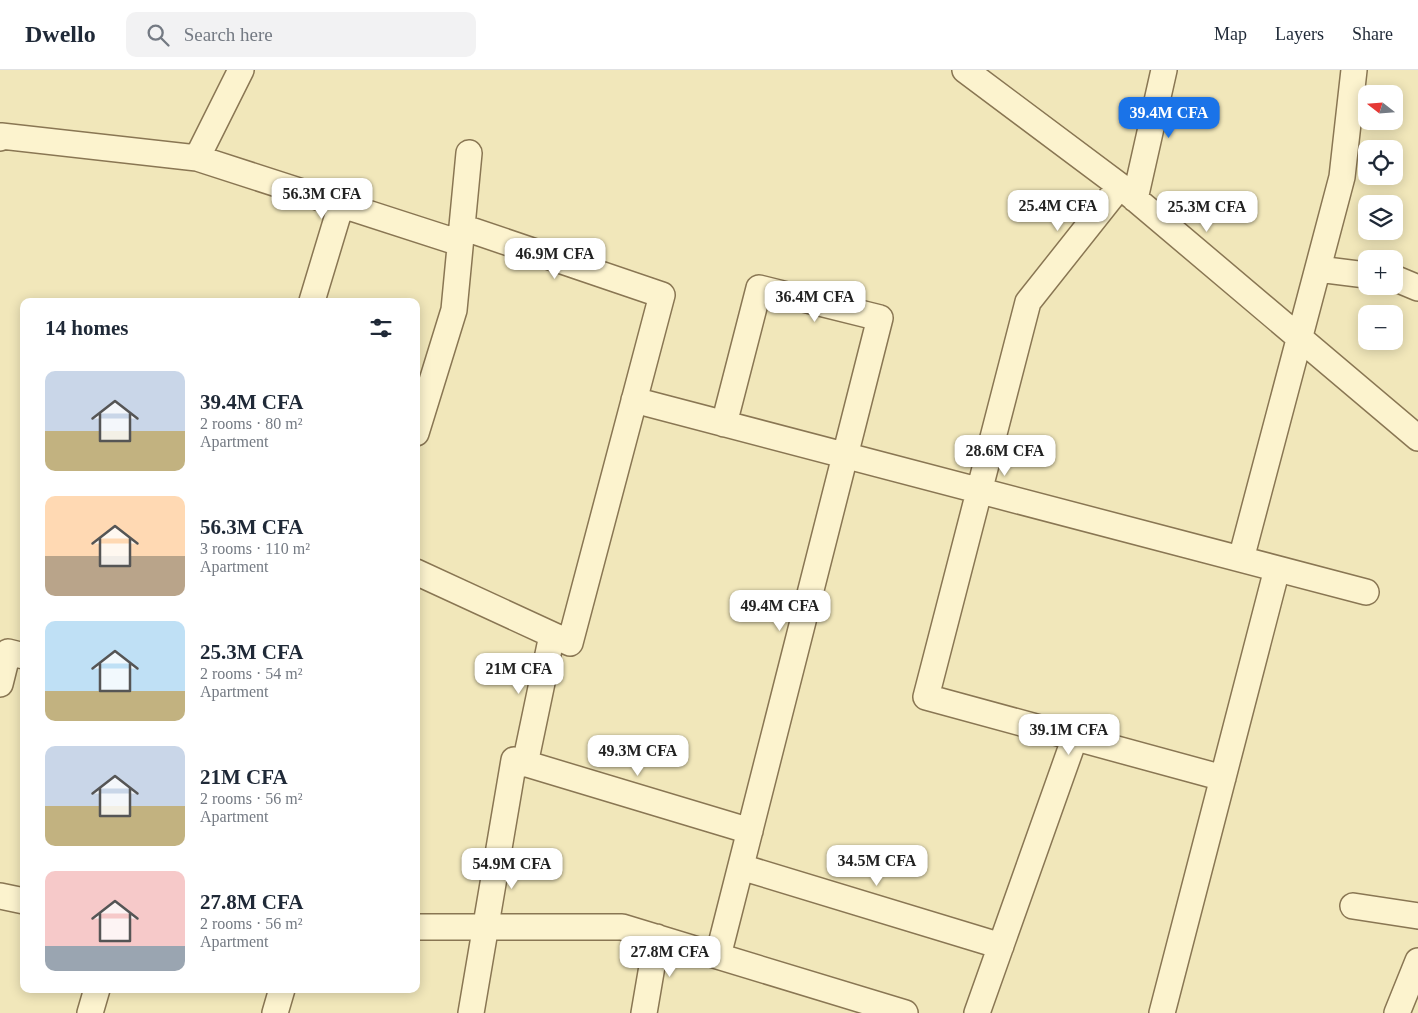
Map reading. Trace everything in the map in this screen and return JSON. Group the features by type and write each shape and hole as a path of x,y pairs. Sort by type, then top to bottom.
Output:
{"street":[{"path":"197,158 241,70"},
{"path":"965,70 1128,192 1418,438"},
{"path":"1164,70 1128,192 1028,302 926,697 1223,778"},
{"path":"1241,559 1342,177 1354,70"},
{"path":"0,138 1,136 197,158 341,204 461,235 662,295 570,643 420,574"},
{"path":"420,419 454,310 470,153"},
{"path":"313,298 341,204"},
{"path":"1318,269 1358,274"},
{"path":"1403,282 1418,288"},
{"path":"718,956 880,318 759,288 724,424"},
{"path":"634,400 1366,592"},
{"path":"1162,1013 1277,569"},
{"path":"525,764 552,634"},
{"path":"0,684 8,652 20,655"},
{"path":"977,1013 1076,737"},
{"path":"471,1013 514,760 750,831"},
{"path":"741,867 1001,946"},
{"path":"0,896 20,900"},
{"path":"1353,906 1418,916"},
{"path":"420,926 622,927 905,1013"},
{"path":"644,1013 656,937"},
{"path":"1397,1013 1418,961"},
{"path":"90,1013 96,993"},
{"path":"275,1013 281,993"}]}
